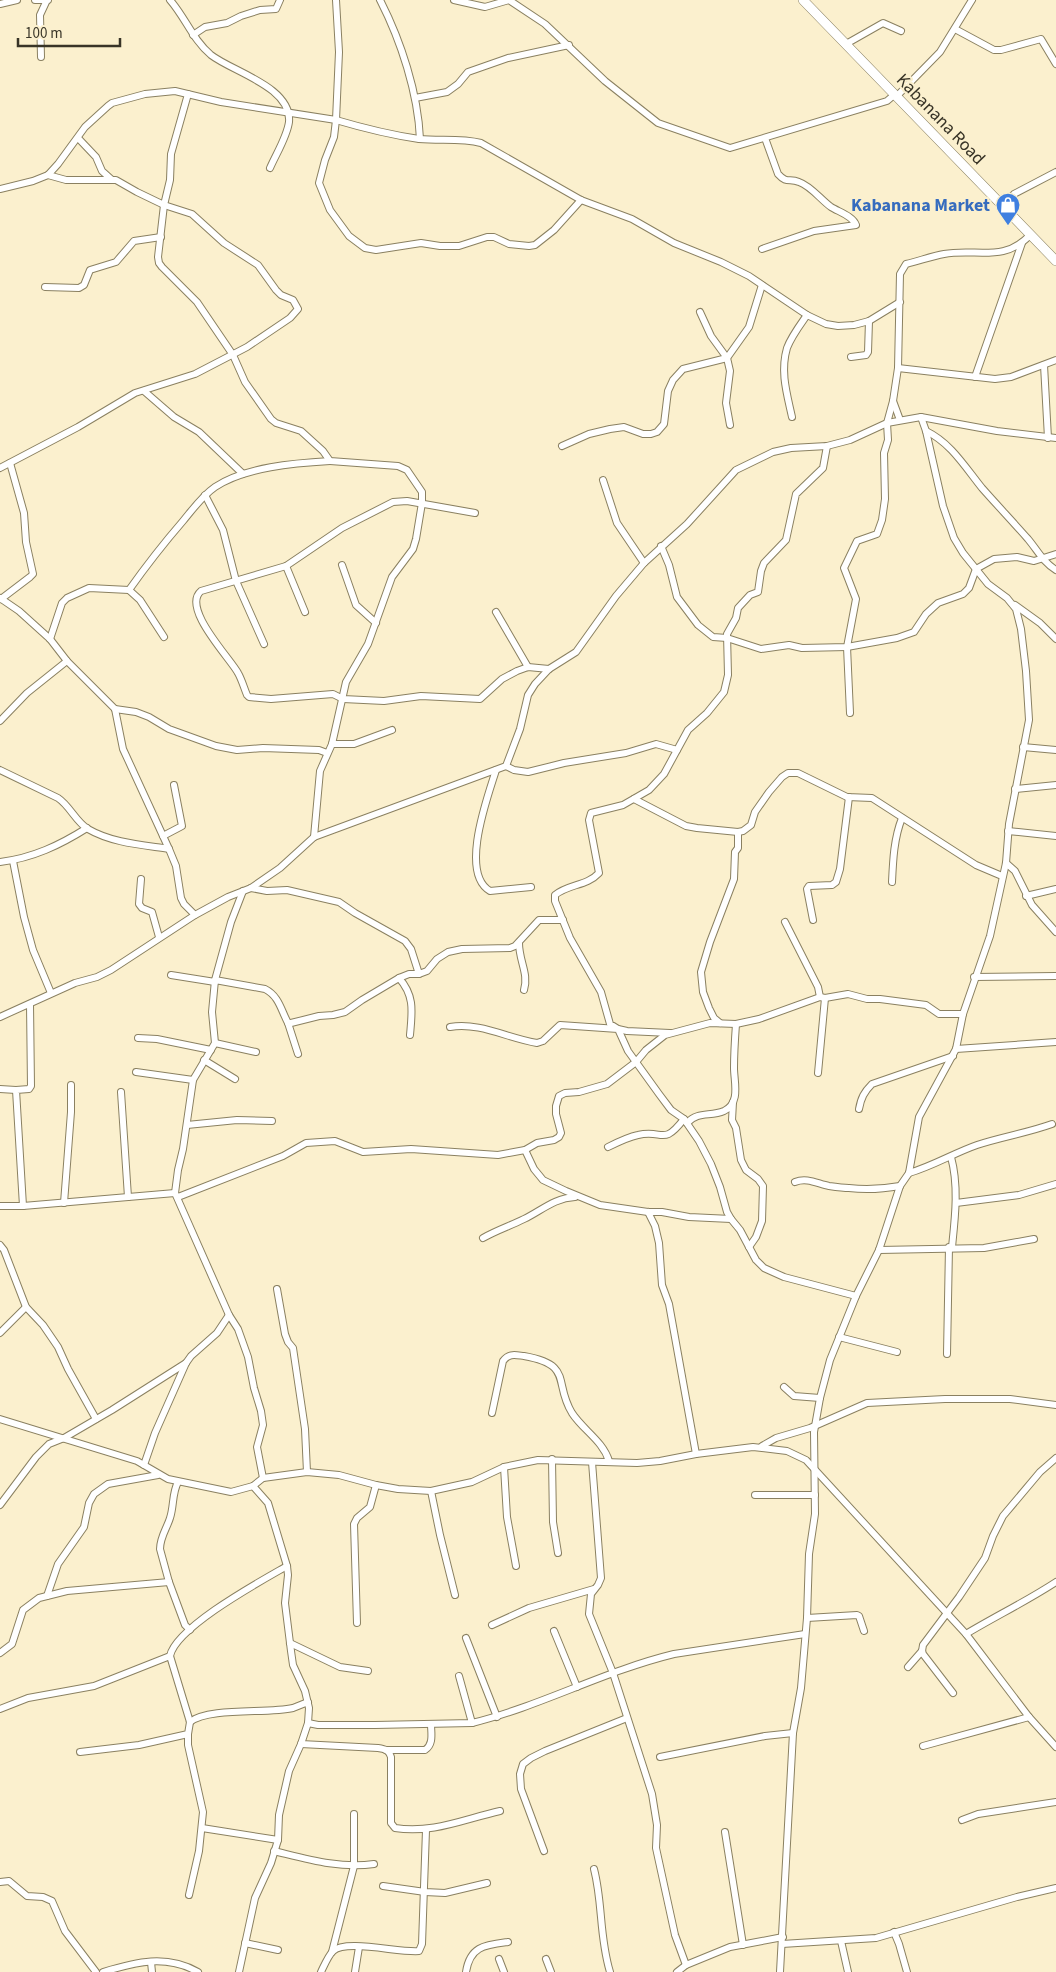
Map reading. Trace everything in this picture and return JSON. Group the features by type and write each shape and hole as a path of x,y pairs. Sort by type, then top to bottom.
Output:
{"street":[{"path":"0,4 17,0"},
{"path":"35,0 47,0 40,15 40,57"},
{"path":"170,0 193,35 213,56 273,92 282,100 289,122 270,168"},
{"path":"193,35 205,28 226,23 260,10 276,9 280,0"},
{"path":"336,0 339,52 336,120 334,137 319,183 322,195 339,225 348,236 365,248 376,250 421,243 458,246 487,237 494,237 509,244 534,245 554,230 581,200"},
{"path":"380,0 405,58 415,98 420,139"},
{"path":"454,0 485,7 509,0 545,24 605,81 658,123 730,148 887,101 895,96 940,52 972,0"},
{"name":"Kabanana Road","path":"803,0 1056,261"},
{"path":"846,44 883,23 901,30"},
{"path":"955,29 994,50 1001,50 1041,39 1045,42 1056,64"},
{"path":"415,98 451,90 468,72 508,58 569,45"},
{"path":"0,189 48,175 85,127 112,103 154,93 175,91 221,102 336,120 353,126 420,139 469,140 481,144 581,200 632,219 674,243 721,262 749,276 807,315 826,324 838,326 854,325 869,321 900,302"},
{"path":"188,94 173,146 170,180 164,205 158,257 162,267 197,302 233,355 245,382 273,422 301,431 323,451 330,461"},
{"path":"78,138 96,157 102,171 112,180"},
{"path":"762,249 814,231 856,224 854,220 830,206 799,182 786,181 782,178 778,174 765,138"},
{"path":"1002,206 1014,194 1056,172"},
{"path":"0,468 78,427 135,393 194,374 233,355 290,318 297,311 298,305 276,290 264,273 250,259 224,243 192,214 164,205 116,180 66,180 48,175"},
{"path":"850,713 847,648 856,599 844,568 857,541 877,534 882,520 885,499 884,453 888,440 887,423 898,368 900,274 906,264 945,254 964,252 991,254 1007,250 1022,243 1030,235"},
{"path":"45,287 79,288 84,285 90,270 116,262 134,240 156,236 161,237"},
{"path":"975,377 1022,243"},
{"path":"562,446 589,434 610,429 624,427 643,434 657,432 664,424 668,391 677,375 683,369 727,358 749,327 762,285"},
{"path":"700,312 711,336 727,358 730,371 726,403 730,424"},
{"path":"792,417 785,386 784,368 788,348 807,315"},
{"path":"851,357 866,356 868,352 869,321"},
{"path":"898,368 995,379 1011,377 1056,360"},
{"path":"1044,365 1048,438"},
{"path":"144,391 174,417 200,432 243,474"},
{"path":"893,400 900,420"},
{"path":"921,417 949,527 963,553 988,584 1040,623 1056,639"},
{"path":"0,1017 51,993 75,983 97,977 111,970 195,914 228,897 251,888 286,863 314,837 506,766 520,729 528,695 549,669 576,652 616,596 644,563 687,524 736,470 773,452 791,448 827,446 850,440 887,423 921,417 1056,438"},
{"path":"926,431 938,436 954,453 1030,542 1042,560 1056,570"},
{"path":"827,446 823,468 796,494 786,540 764,563 758,592 750,595 738,608 736,618 727,638 728,675 724,692 707,713 688,730 664,774 649,790 623,805 596,811 590,816 589,820 599,873 587,882 567,888 555,895 555,901 570,938 601,992 610,1024 618,1029 636,1062 670,1110 686,1121 711,1164 727,1212 740,1230 756,1260 764,1268 784,1277 856,1296"},
{"path":"129,590 155,554 205,495 216,487 243,474 330,461 398,466 407,470 422,492 416,539 413,549 392,577 368,644 346,682 332,744 320,771 314,837"},
{"path":"10,463 24,512 26,542 33,574 0,599 18,611 50,639 67,661 115,709 123,749 176,866 181,898 184,904 195,914"},
{"path":"603,480 617,523 644,563"},
{"path":"205,495 223,530 236,581 264,644"},
{"path":"475,513 407,501 393,502 383,506 342,528 286,566 201,591 197,594 196,599 203,622 220,651 238,673 247,695 271,699 332,694 343,699 384,700 421,696 480,699 502,679 528,667 549,669"},
{"path":"661,546 669,565 677,597 684,609 698,625 713,637 727,638 761,649 788,645 802,648 847,648 897,638 914,632 926,614 938,603 964,594 969,588 976,569 998,557 1017,557 1034,561 1056,554"},
{"path":"342,565 356,605 376,623"},
{"path":"286,566 305,612"},
{"path":"50,639 62,603 67,598 89,588 129,590 140,600 164,638"},
{"path":"780,1972 794,1733 801,1688 807,1618 809,1554 815,1514 814,1432 820,1398 830,1360 856,1296 878,1250 900,1186 909,1173 919,1117 954,1053 974,977 990,936 1006,863 1008,831 1029,720 1021,629 1016,609 1007,598"},
{"path":"496,612 528,667"},
{"path":"0,721 27,693 67,661"},
{"path":"115,709 136,712 169,729 216,746 237,750 263,748 319,750 327,753"},
{"path":"332,744 354,744 392,730"},
{"path":"506,766 514,770 528,772 564,763 626,753 656,744 677,750"},
{"path":"1023,747 1056,750"},
{"path":"0,770 64,802 87,828 129,843 169,849"},
{"path":"496,770 481,819 476,860 478,870 484,886 490,891 531,887"},
{"path":"634,799 686,826 738,832 751,825 755,812 769,792 788,773 798,773 849,797 872,798 976,865 1002,876"},
{"path":"163,836 182,826 174,785"},
{"path":"1015,789 1056,785"},
{"path":"813,920 807,889 809,886 832,885 836,882 840,869 849,797"},
{"path":"892,882 894,853 902,818"},
{"path":"0,862 13,861 35,855 61,844 87,828"},
{"path":"1008,831 1056,836"},
{"path":"720,1023 714,1018 709,1008 704,992 702,972 713,933 734,879 738,832"},
{"path":"13,861 24,917 33,950 51,993"},
{"path":"1006,863 1015,871 1026,896 1056,932"},
{"path":"141,879 138,904 152,912 159,937"},
{"path":"251,888 287,890 340,902 405,941 411,949 419,974"},
{"path":"1026,896 1056,889"},
{"path":"243,891 231,922 215,981 212,1012 215,1043 193,1080 177,1195 229,1315 238,1329 248,1357 254,1388 263,1418 257,1447 263,1478"},
{"path":"288,1023 345,1012 399,978 427,971 437,959 448,952 462,949 510,948 519,943 528,930 539,920 563,920"},
{"path":"784,922 823,998 818,1073"},
{"path":"519,943 520,959 527,977 524,990"},
{"path":"171,975 265,989 272,993 278,999 298,1054"},
{"path":"974,977 1056,976"},
{"path":"399,978 408,989 411,1017 410,1035"},
{"path":"0,1206 177,1195 282,1156 306,1143 314,1142 335,1141 363,1152 411,1149 446,1150 483,1155 525,1150 537,1143 554,1140 559,1137 561,1133 556,1106 559,1096 606,1084 636,1062 646,1050 665,1035 710,1023 736,1024 759,1019 823,998 848,994 868,999 926,1005 939,1014 963,1014"},
{"path":"0,1089 25,1091 30,1089 30,1004"},
{"path":"736,1024 734,1067 736,1084 732,1120 736,1128 741,1160 746,1170 758,1179 763,1186 762,1221 750,1247"},
{"path":"450,1028 459,1026 477,1027 537,1043 543,1041 560,1025 674,1033"},
{"path":"138,1038 157,1039 211,1050"},
{"path":"858,1109 865,1090 872,1084 954,1053 1056,1042"},
{"path":"215,1043 256,1052"},
{"path":"204,1060 235,1079"},
{"path":"136,1072 193,1080"},
{"path":"64,1203 71,1112 71,1085"},
{"path":"16,1090 23,1206"},
{"path":"121,1092 128,1197"},
{"path":"608,1147 639,1135 659,1136 672,1133 693,1116 721,1112 733,1102"},
{"path":"187,1125 237,1120 272,1121"},
{"path":"909,1173 978,1145 1005,1139 1052,1124"},
{"path":"525,1150 534,1169 543,1180 578,1197 600,1204 648,1212 662,1212 701,1218 731,1218"},
{"path":"947,1354 950,1247 956,1203 951,1157"},
{"path":"795,1182 800,1180 850,1188 900,1186"},
{"path":"956,1203 1020,1195 1056,1184"},
{"path":"483,1238 502,1227 524,1219 563,1197 578,1197"},
{"path":"648,1212 655,1226 659,1243 662,1285 669,1304 696,1454"},
{"path":"878,1250 950,1247 984,1248 1034,1239"},
{"path":"0,1245 4,1250 26,1307 43,1325 58,1347 96,1418"},
{"path":"277,1288 285,1334 293,1348 306,1435 307,1472"},
{"path":"0,1333 26,1307"},
{"path":"144,1465 155,1433 186,1363 191,1356 217,1333 229,1315"},
{"path":"839,1337 897,1352"},
{"path":"492,1413 503,1361 506,1357 511,1354 538,1360 553,1366 559,1373 566,1400 573,1414 606,1451 609,1461"},
{"path":"0,1505 36,1456 50,1444 64,1438 122,1404 186,1363"},
{"path":"784,1387 794,1396 820,1398"},
{"path":"761,1446 776,1438 816,1425 868,1402 1010,1399 1056,1405"},
{"path":"0,1419 144,1465 158,1475 178,1482 231,1492 252,1486 263,1478 307,1472 339,1475 376,1485 416,1491 472,1482 504,1467 538,1460 552,1459 592,1462 660,1461 696,1454 761,1446 787,1451 806,1460 966,1634 1029,1717 1056,1747"},
{"path":"908,1667 922,1650 923,1645 985,1558 1003,1516 1056,1458"},
{"path":"552,1459 553,1522 558,1553"},
{"path":"592,1462 601,1578 591,1594 589,1614 612,1673 652,1794 657,1825 656,1848 675,1935 686,1966"},
{"path":"504,1467 507,1517 516,1566"},
{"path":"47,1596 58,1564 84,1527 89,1503 94,1494 108,1484 158,1475"},
{"path":"178,1482 174,1491 170,1518 160,1543 169,1582 185,1625 190,1630"},
{"path":"357,1623 354,1524 357,1518 370,1507 376,1485"},
{"path":"239,1972 255,1898 278,1840 279,1815 288,1771 301,1744 308,1723 310,1708 293,1664 285,1603 287,1566 268,1503 252,1486"},
{"path":"431,1490 440,1535 456,1595"},
{"path":"755,1496 815,1495"},
{"path":"189,1895 199,1851 203,1812 188,1745 190,1722 170,1656 171,1649 190,1630 226,1602 287,1566"},
{"path":"0,1653 12,1644 23,1610 34,1601 67,1591 169,1582"},
{"path":"966,1634 1056,1583"},
{"path":"492,1626 529,1608 595,1588"},
{"path":"807,1618 857,1615 864,1631"},
{"path":"554,1631 577,1687"},
{"path":"308,1723 328,1725 472,1723 537,1704 552,1696 612,1673 674,1654 805,1634"},
{"path":"466,1638 497,1717"},
{"path":"290,1643 340,1667 368,1670"},
{"path":"922,1650 953,1693"},
{"path":"0,1709 28,1698 94,1686 170,1656"},
{"path":"459,1676 472,1723"},
{"path":"190,1722 195,1718 230,1712 293,1708 308,1702"},
{"path":"923,1746 1029,1717"},
{"path":"544,1851 522,1789 520,1774 523,1764 545,1751 627,1718"},
{"path":"301,1744 386,1750 425,1750 430,1747 431,1724"},
{"path":"660,1757 765,1736 794,1733"},
{"path":"80,1752 139,1745 180,1738 188,1734"},
{"path":"386,1750 391,1757 391,1823 395,1828 411,1831 426,1830 500,1811"},
{"path":"962,1820 978,1814 1056,1802"},
{"path":"321,1972 332,1952 354,1866 354,1814"},
{"path":"202,1828 278,1840"},
{"path":"332,1952 339,1948 359,1947 401,1952 419,1951 422,1944 426,1830"},
{"path":"726,1832 743,1945"},
{"path":"274,1851 323,1863 354,1866 374,1864"},
{"path":"594,1869 599,1889 604,1951 610,1972"},
{"path":"0,1882 9,1881 27,1896 43,1897 52,1901 65,1931 96,1972"},
{"path":"383,1886 445,1893 487,1883"},
{"path":"677,1972 686,1966 730,1947 782,1940 876,1938 1017,1897 1056,1888"},
{"path":"894,1932 900,1944 906,1972"},
{"path":"841,1940 848,1972"},
{"path":"466,1972 470,1957 478,1948 508,1942"},
{"path":"245,1943 278,1950"},
{"path":"356,1972 359,1947"},
{"path":"499,1958 504,1972"},
{"path":"546,1959 551,1972"},
{"path":"103,1972 139,1961 151,1962 159,1960 188,1966 198,1972"},
{"path":"151,1962 152,1972"}],"place":[{"name":"Kabanana Market","path":"1008,226"}]}
